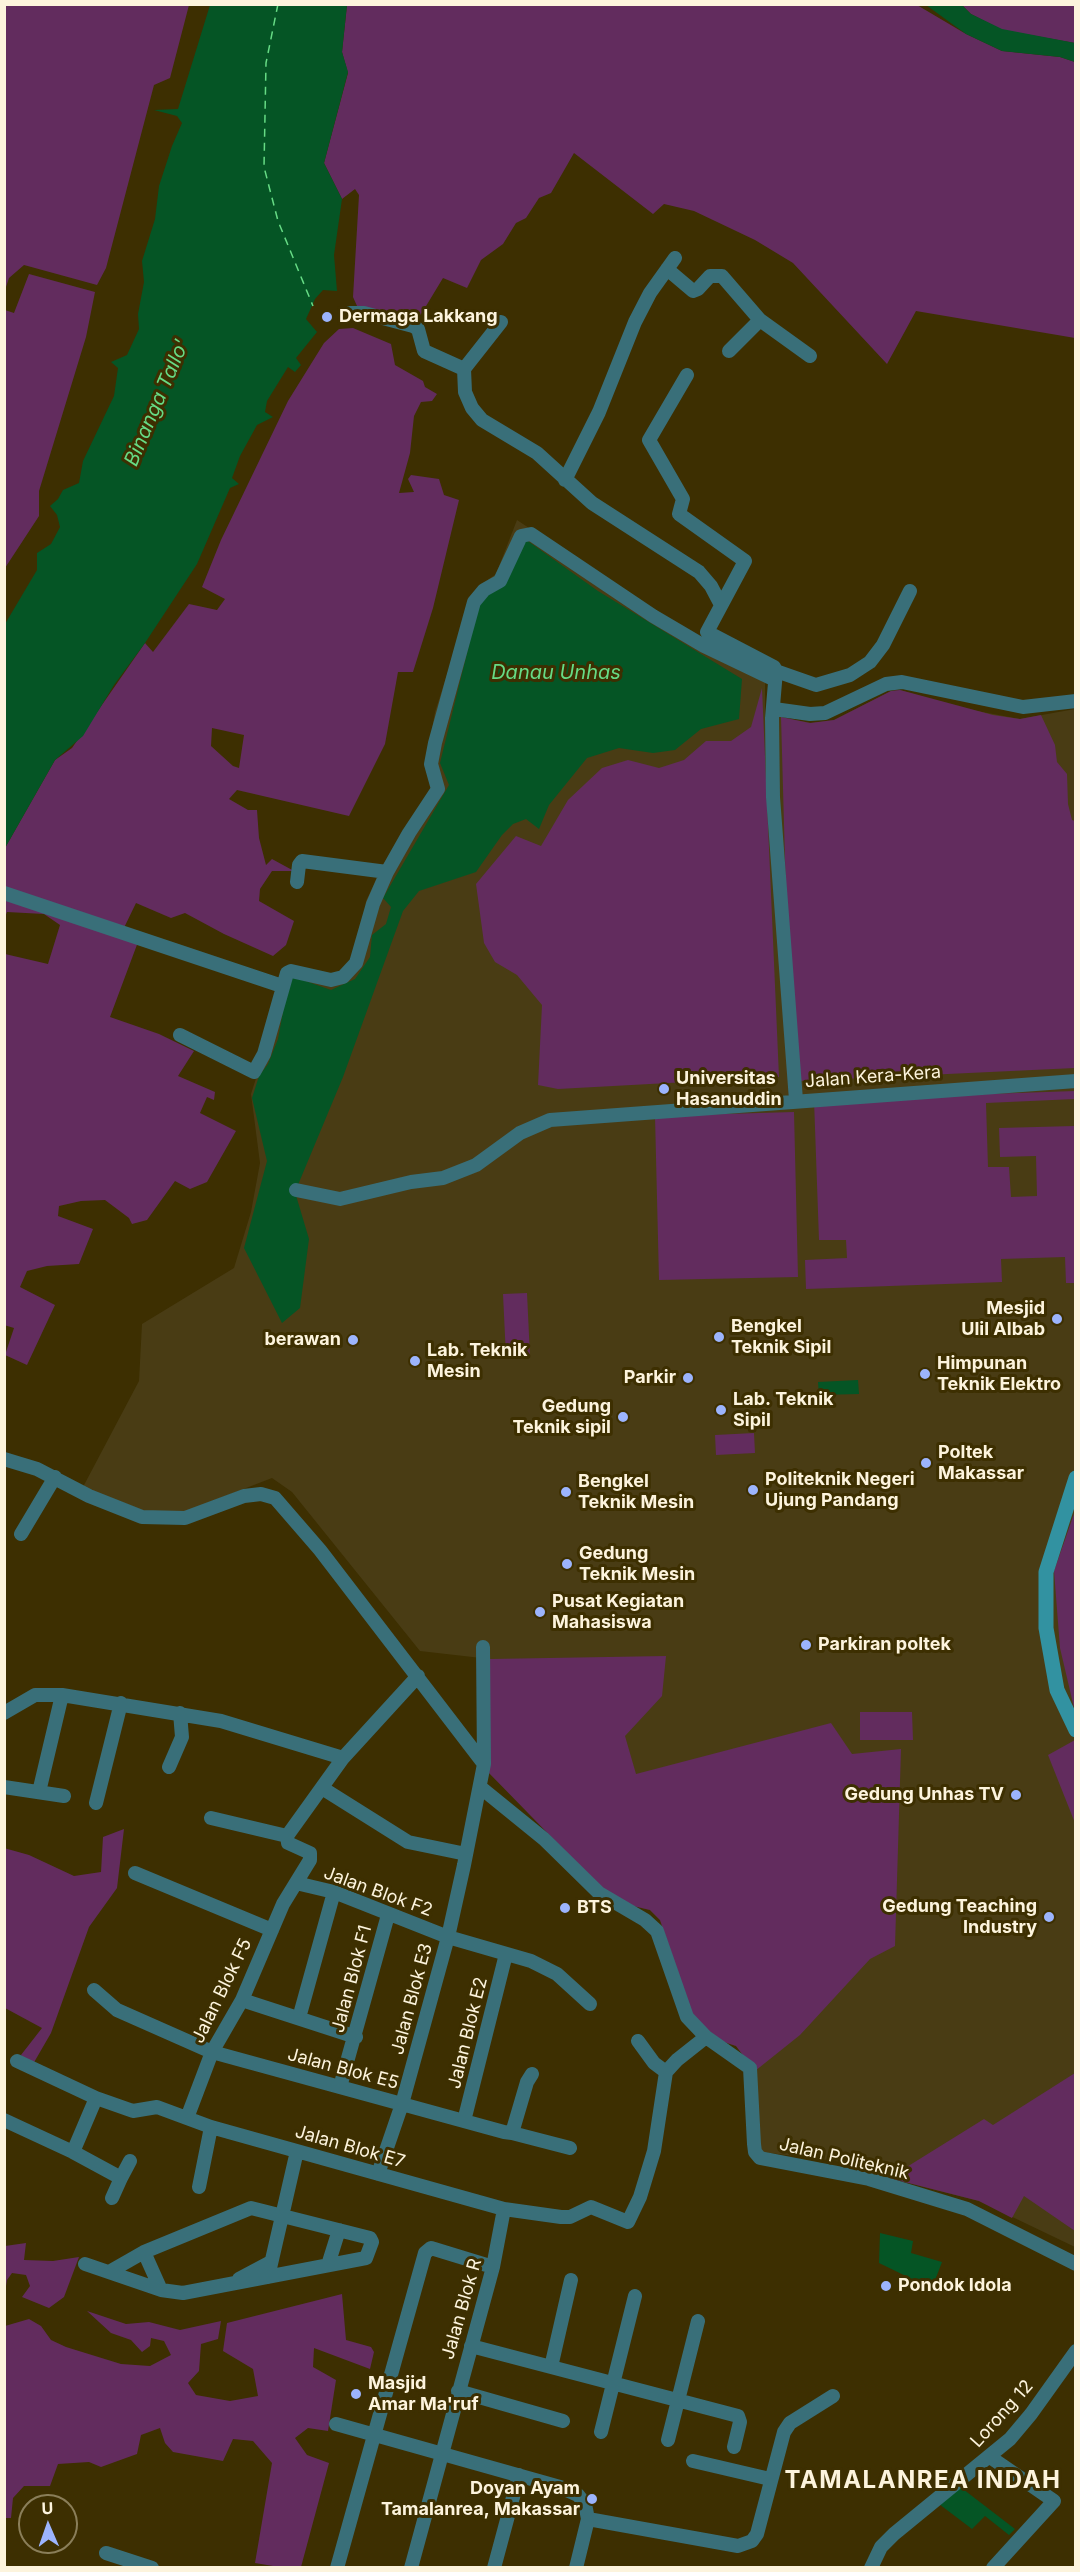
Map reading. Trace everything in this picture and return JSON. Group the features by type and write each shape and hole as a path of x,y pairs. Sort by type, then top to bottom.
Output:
{"street":[{"path":"565,480 599,412 635,322 650,292 671,264 693,291 698,289 710,276 722,276 760,320 810,356"},
{"path":"350,313 364,313 413,326 418,329 424,351 464,369"},
{"path":"729,351 760,320"},
{"path":"501,321 464,369 467,399 482,420 525,443 592,503 699,572 711,586 721,605"},
{"path":"687,375 649,440 683,499 679,514 745,561 707,633 774,690 816,685 850,675 870,662 883,645 910,591"},
{"path":"180,1035 254,1072 264,1054 285,975 291,971 331,981 343,977 356,963 373,904 387,872 438,789 431,764 435,743 474,602 484,590 500,581 520,536 531,534 653,616 810,714 825,713 886,684 902,682 1023,707 1076,701"},
{"path":"774,690 773,797 796,1100"},
{"path":"297,882 299,865 302,861 387,872"},
{"path":"4,893 282,986"},
{"name":"Jalan Kera-Kera","path":"296,1190 340,1199 411,1182 443,1178 476,1165 520,1133 550,1120 1076,1081"},
{"path":"4,1459 55,1477 89,1496 142,1517 184,1518 244,1496 261,1494 275,1498 320,1550 484,1764"},
{"path":"21,1534 55,1477"},
{"path":"1076,1478 1046,1572 1046,1628 1057,1690 1076,1730"},
{"name":"Jalan Blok E3","path":"378,2174 402,2104 448,1937 480,1787 484,1764 483,1647"},
{"path":"211,1818 287,1836 343,1758 418,1676"},
{"path":"4,1713 35,1695 62,1695 221,1721 343,1758"},
{"path":"39,1792 62,1695"},
{"path":"96,1803 122,1703"},
{"path":"169,1767 182,1737 180,1713"},
{"path":"4,1787 64,1796"},
{"name":"Jalan Politeknik","path":"480,1787 544,1839 598,1893 645,1920 657,1931 687,2018 706,2037 750,2068 754,2144 755,2152 760,2158 869,2179 967,2210 1076,2264"},
{"path":"322,1788 408,1842 466,1854"},
{"name":"Jalan Blok F5","path":"187,2118 212,2052 242,2000 272,1930 310,1856 288,1843 287,1836"},
{"path":"135,1873 272,1930"},
{"name":"Jalan Blok F2","path":"296,1883 334,1892 448,1937 506,1953 548,1968 590,2004"},
{"path":"299,2018 334,1892"},
{"name":"Jalan Blok F1","path":"340,2087 356,2037 388,1915"},
{"name":"Jalan Blok E2","path":"464,2121 506,1953"},
{"name":"Jalan Blok E5","path":"94,1990 117,2010 212,2052 570,2148"},
{"path":"242,2000 356,2037"},
{"path":"638,2041 654,2063 666,2072 706,2037"},
{"name":"Jalan Blok E7","path":"17,2061 96,2098 133,2111 157,2107 212,2127 504,2209 570,2217 591,2207 622,2221 630,2221 654,2151 666,2072"},
{"path":"512,2133 520,2103 532,2074"},
{"path":"73,2152 96,2098"},
{"path":"4,2120 73,2152 121,2178"},
{"path":"199,2187 212,2127"},
{"path":"268,2277 297,2151"},
{"path":"112,2198 130,2161"},
{"path":"86,2264 109,2272 161,2290 183,2293 366,2258 372,2242 370,2238 250,2208 144,2252 109,2272"},
{"name":"Jalan Blok R","path":"411,2568 493,2267 504,2209"},
{"path":"328,2265 339,2230"},
{"path":"337,2568 426,2251 431,2248 493,2267"},
{"path":"144,2252 161,2290"},
{"path":"232,2283 271,2262"},
{"path":"551,2367 571,2280"},
{"path":"601,2432 635,2296"},
{"path":"668,2440 698,2321"},
{"path":"471,2346 738,2416 740,2422 734,2447"},
{"name":"Lorong 12","path":"871,2568 881,2547 894,2534 990,2457 1031,2414 1076,2351"},
{"path":"458,2391 563,2421"},
{"path":"588,2519 738,2546 752,2541 757,2534 784,2432 790,2422 833,2396"},
{"path":"336,2424 441,2452 560,2487 578,2495 585,2504 588,2519 576,2568"},
{"path":"990,2457 1054,2501 993,2568"},
{"path":"693,2462 770,2479"},
{"path":"494,2568 519,2475"},
{"path":"106,2553 152,2568"}],"shaded area":[{"path":"5,4 189,5 170,78 154,85 106,268 97,285 24,265 9,278 5,290"},
{"path":"347,5 917,5 966,34 1002,51 1060,57 1075,62 1075,338 916,311 887,364 793,263 755,240 694,211 664,204 653,214 574,153 551,193 539,198 526,218 516,223 503,244 481,260 467,288 443,278 420,316 409,320 357,306 353,297 359,195 355,189 342,199 324,163 348,73 342,52"},
{"path":"962,5 1075,5 1075,43 1002,30 971,14"},
{"path":"29,274 95,292 86,337 39,491 39,516 5,568 5,310 14,313"},
{"path":"353,328 391,344 395,365 423,381 425,387 437,394 432,401 421,402 414,416 410,453 399,493 414,492 408,479 411,475 439,479 444,495 459,500 433,608 413,672 398,672 385,744 349,816 237,790 229,799 248,810 257,810 259,838 266,865 272,859 294,871 272,871 260,889 259,901 294,921 286,945 273,956 185,913 171,918 136,903 121,934 138,942 110,1017 159,1034 194,1051 178,1076 215,1092 214,1100 207,1097 200,1113 236,1131 207,1182 190,1189 175,1181 147,1220 132,1224 129,1218 105,1200 81,1201 59,1206 58,1216 93,1229 79,1264 47,1266 27,1271 20,1287 55,1305 27,1365 5,1355 14,1328 4,1325 5,954 48,964 60,925 44,914 7,912 5,917 5,848 55,760 72,748 145,643 153,652 189,604 217,610 225,599 202,587 221,540 288,401 324,343 339,329","holes":["212,728 244,735 239,768 233,766 211,746"]},
{"path":"517,520 655,612 707,642 769,671 765,685 765,718 781,717 811,723 834,720 891,691 900,690 961,708 1020,719 1075,709 1075,2247 979,2201 877,2175 859,2164 762,2152 759,2149 755,2071 736,2046 721,2041 693,2017 660,1920 650,1910 625,1904 488,1772 490,1659 420,1651 292,1492 272,1478 176,1515 152,1514 83,1487 139,1381 142,1324 234,1268 251,1212 260,1163 251,1094 288,978 287,965 331,977 349,965 362,933 366,901 384,863 435,788 428,752 435,712 471,599 479,586 496,574"},
{"path":"762,688 779,1077 558,1089 538,1085 542,1005 517,975 495,962 484,943 476,884 516,836 541,846 568,800 602,768 628,760 659,768 684,760 706,741 731,741 751,727"},
{"path":"900,690 993,715 1020,719 1041,715 1055,745 1057,762 1067,774 1068,804 1072,820 1075,821 1075,1068 799,1081 787,931 781,717 810,723 834,720 891,691"},
{"path":"1075,1091 1075,1099 986,1103 988,1167 1009,1167 1011,1197 1037,1196 1036,1156 1000,1157 999,1128 1074,1126 1075,1283 1066,1283 1065,1257 1001,1259 1002,1282 806,1289 805,1260 847,1258 846,1240 819,1240 814,1100"},
{"path":"794,1112 798,1277 659,1280 655,1116"},
{"path":"527,1293 530,1356 506,1357 503,1294"},
{"path":"754,1433 755,1453 716,1455 715,1435"},
{"path":"1075,1511 1075,1712 1060,1648 1054,1571"},
{"path":"666,1656 662,1696 625,1736 636,1774 831,1723 852,1754 901,1749 895,1946 870,1959 800,2035 755,2071 736,2046 721,2041 693,2017 660,1920 650,1910 625,1904 608,1895 488,1772 490,1659"},
{"path":"860,1712 912,1712 913,1740 860,1740"},
{"path":"1076,1740 1075,1823 1048,1755"},
{"path":"124,1829 117,1888 89,1927 51,2033 29,2071 21,2055 42,2028 5,2008 4,1848 29,1855 74,1876 101,1872 103,1837"},
{"path":"1075,2073 1075,2231 1024,2196 1012,2218 979,2201 889,2178 984,2119 993,2125"},
{"path":"26,2243 24,2260 53,2261 79,2257 64,2297 49,2308 22,2297 30,2286 26,2275 12,2273 7,2280 5,2292 5,2246"},
{"path":"342,2294 346,2340 371,2347 374,2352 370,2369 314,2348 313,2367 336,2380 328,2431 308,2428 295,2438 307,2455 329,2463 301,2567 279,2567 255,2563 272,2463 253,2441 233,2439 223,2461 173,2452 165,2443 160,2428 141,2435 137,2454 101,2467 89,2462 58,2464 50,2486 24,2486 13,2498 11,2518 5,2518 5,2326 29,2319 41,2326 51,2340 66,2347 121,2364 150,2366 171,2355 164,2341 151,2338 150,2346 142,2352 131,2340 111,2333 87,2311 126,2324 149,2322 180,2330 221,2321 218,2339 201,2344 199,2371 188,2383 196,2395 230,2401 258,2396 253,2369 223,2351 227,2323"}],"water":[{"name":"Binanga Tallo'","path":"210,5 347,5 342,52 348,72 324,163 342,199 334,255 337,291 323,290 315,299 306,319 317,332 296,358 301,365 295,372 288,367 267,401 265,412 273,417 257,425 240,456 232,478 239,484 230,488 197,564 145,643 114,685 83,736 55,760 5,848 5,624 37,570 37,553 51,544 60,527 57,515 50,506 63,490 79,483 83,461 114,396 118,368 111,362 127,355 139,329 138,314 144,282 142,261 155,219 159,186 182,123 177,116 154,110 178,109"},
{"path":"926,5 962,5 971,14 1002,29 1075,43 1075,62 1060,57 1002,51 966,34"},
{"name":"Danau Unhas","path":"525,539 598,591 742,679 739,719 701,729 675,750 653,753 619,748 587,758 549,805 539,829 526,819 513,824 502,835 476,872 419,891 403,911 343,1077 295,1192 309,1239 300,1308 282,1323 244,1248 267,1161 252,1098 259,1076 268,1064 278,1039 289,979 294,977 331,990 355,979 370,957 372,935 386,924 391,907 383,898 449,785 440,763 481,596"},
{"path":"858,1380 859,1394 819,1395 818,1382"},
{"path":"880,2233 913,2241 911,2253 942,2262 934,2283 912,2279 879,2263"},
{"path":"959,2486 1015,2529 1009,2535 985,2516 972,2529 939,2504"}],"ferry route":[{"path":"278,4 266,63 264,167 278,221 313,306"}],"place":[{"name":"Dermaga Lakkang","path":"327,317"},
{"name":"Universitas Hasanuddin","path":"664,1089"},
{"name":"Mesjid Ulil Albab","path":"1057,1319"},
{"name":"Bengkel Teknik Sipil","path":"719,1337"},
{"name":"berawan","path":"353,1340"},
{"name":"Lab. Teknik Mesin","path":"415,1361"},
{"name":"Himpunan Teknik Elektro","path":"925,1374"},
{"name":"Parkir","path":"688,1378"},
{"name":"Lab. Teknik Sipil","path":"721,1410"},
{"name":"Gedung Teknik sipil","path":"623,1417"},
{"name":"Poltek Makassar","path":"926,1463"},
{"name":"Politeknik Negeri Ujung Pandang","path":"753,1490"},
{"name":"Bengkel Teknik Mesin","path":"566,1492"},
{"name":"Gedung Teknik Mesin","path":"567,1564"},
{"name":"Pusat Kegiatan Mahasiswa","path":"540,1612"},
{"name":"Parkiran poltek","path":"806,1645"},
{"name":"Gedung Unhas TV","path":"1016,1795"},
{"name":"BTS","path":"565,1908"},
{"name":"Gedung Teaching Industry","path":"1049,1917"},
{"name":"Pondok Idola","path":"886,2286"},
{"name":"Masjid Amar Ma'ruf","path":"356,2394"},
{"name":"Doyan Ayam Tamalanrea, Makassar","path":"592,2499"}],"district":[{"name":"TAMALANREA INDAH","path":"923,2481"}]}
